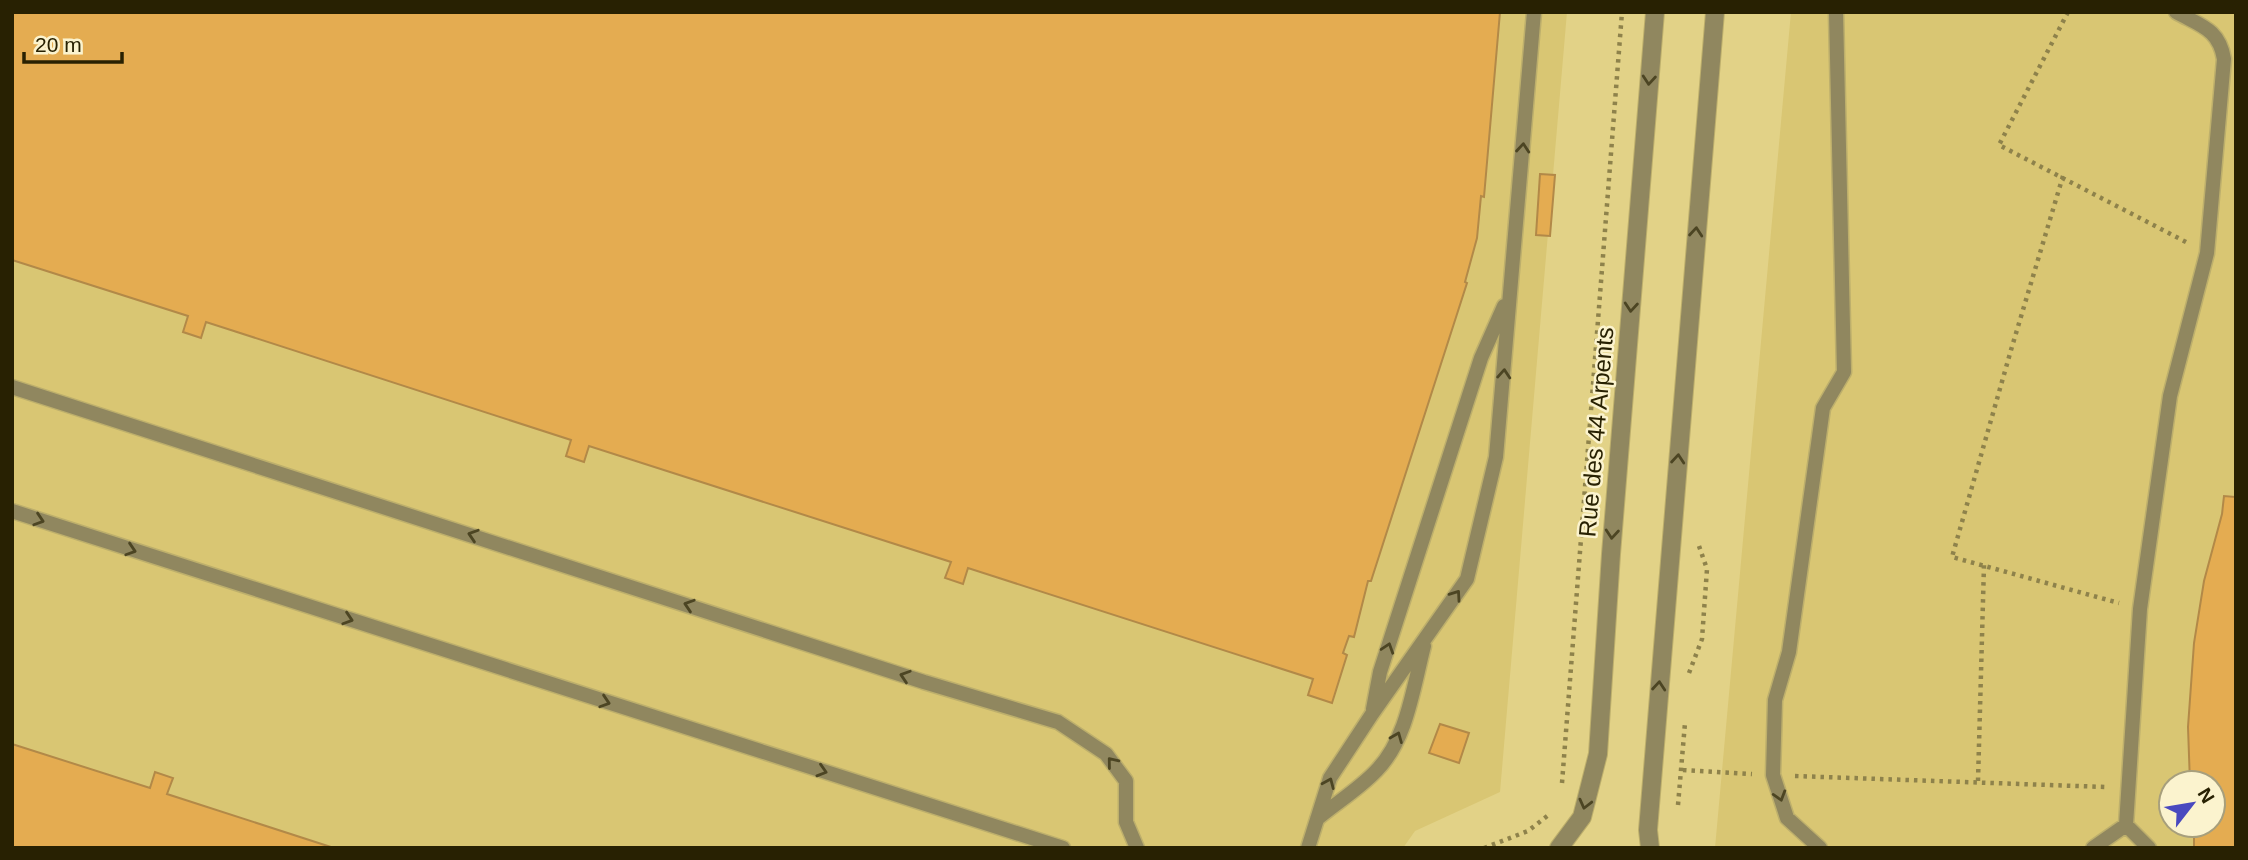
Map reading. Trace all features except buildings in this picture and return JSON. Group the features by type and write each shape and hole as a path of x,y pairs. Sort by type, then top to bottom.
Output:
{"street":[{"name":"Rue des 44 Arpents","path":"1559,848 1582,817 1598,754 1611,554 1655,12"},
{"path":"1650,848 1648,830 1715,12"}],"lane":[{"path":"1308,848 1331,778 1372,714 1467,579 1496,457 1534,12"},
{"path":"1820,848 1787,818 1773,775 1775,700 1789,652 1823,408 1844,372 1836,12"},
{"path":"2093,848 2126,825 2140,609 2170,396 2207,253 2224,60 2222,46 2214,33 2176,12"},
{"path":"1372,714 1380,672 1481,358 1509,296"},
{"path":"12,387 911,678 1058,722 1106,754 1126,780 1126,822 1138,848"},
{"path":"13,512 1063,848"},
{"path":"1316,820 1375,772 1392,752 1402,726 1426,637"},
{"path":"2126,825 2149,848"}],"path":[{"path":"1562,786 1622,12"},
{"path":"2068,12 1999,145 2207,253"},
{"path":"2063,176 1952,557 2140,609"},
{"path":"1978,781 1984,565"},
{"path":"1683,770 2130,788"},
{"path":"1484,848 1528,831 1554,811"}],"shaded area":[{"path":"12,12 1567,12 1500,792 1415,831 1403,848 12,848"},
{"path":"1791,12 2236,12 2236,848 1715,848"}]}
